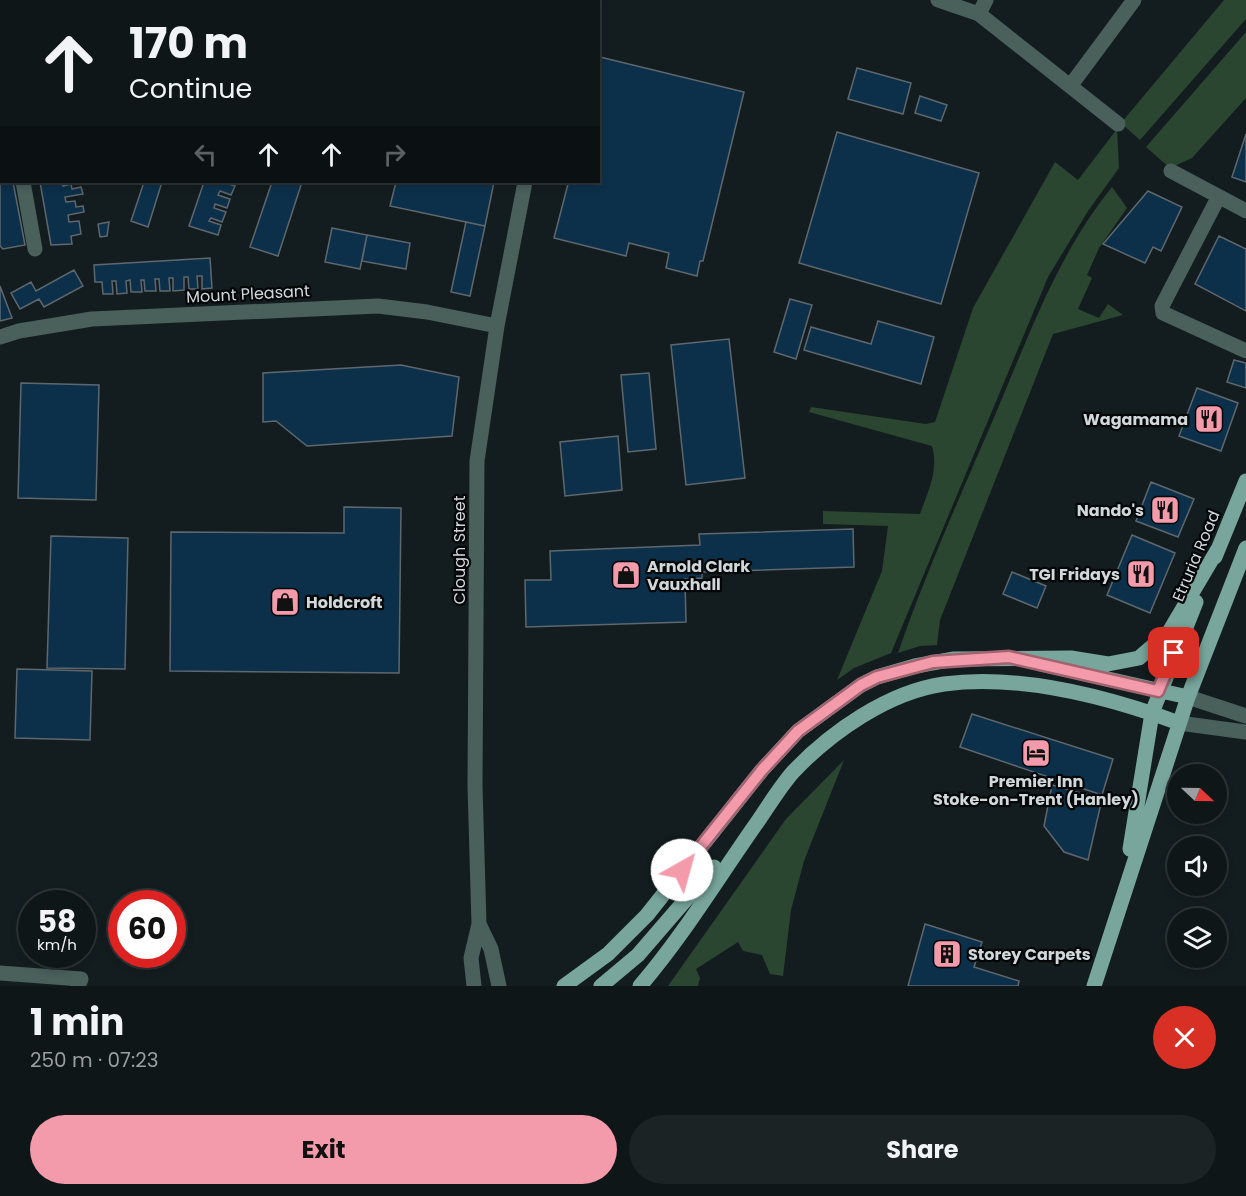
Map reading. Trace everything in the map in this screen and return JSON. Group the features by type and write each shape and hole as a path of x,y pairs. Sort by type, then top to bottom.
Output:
{"main road":[{"name":"Etruria Road","path":"1124,891 1152,713 1158,691 1246,481"},
{"name":"Etruria Road","path":"1094,986 1188,697 1246,548"},
{"path":"564,986 608,954 647,915 762,770 807,725 861,685 877,677 933,662 1009,657 1071,658 1108,664 1139,658 1169,632 1218,549"},
{"path":"1009,657 1188,697"},
{"path":"601,986 638,956 793,773 870,711 919,690 944,684 1020,685 1086,694 1179,723"},
{"path":"640,986 675,941 793,773"}],"street":[{"path":"938,0 979,14 1118,124"},
{"path":"979,14 986,0"},
{"path":"1071,85 1134,0"},
{"path":"1171,171 1246,211"},
{"path":"22,183 35,249"},
{"name":"Clough Street","path":"474,986 471,958 479,924 476,786 477,461 497,326 525,183"},
{"path":"1218,198 1162,306 1163,313 1246,351"},
{"name":"Mount Pleasant","path":"0,337 19,330 92,319 378,306 427,312 497,326"},
{"path":"1188,697 1246,716"},
{"path":"1179,723 1246,732"},
{"name":"Clough Street","path":"479,924 491,949 499,986"},
{"path":"0,974 79,983"}],"green space":[{"path":"1224,0 1246,0 1246,19 1140,140 1121,123"},
{"path":"1246,32 1246,98 1192,158 1170,168 1146,147"},
{"path":"1117,129 1119,168 1088,211 1048,277 891,653 854,668 837,680 882,571 888,526 823,524 823,511 920,514 932,480 934,455 932,446 809,412 811,407 926,424 935,422 973,308 1055,162 1078,180"},
{"path":"1112,187 1127,208 1099,248 1087,275 1092,278 1078,309 1099,318 1108,304 1123,315 1053,334 940,620 937,645 920,646 898,653 920,592 1046,296 1076,240"},
{"path":"844,760 804,861 791,910 783,976 770,974 762,955 743,951 738,942 696,969 700,978 698,986 668,986 786,819"}],"building":[{"path":"600,57 744,92 703,261 700,261 697,276 666,268 669,253 629,243 626,256 554,238 568,184 562,183 600,183"},
{"path":"857,68 911,83 903,114 848,99"},
{"path":"920,96 947,105 941,121 915,113"},
{"path":"837,132 979,173 941,304 799,263"},
{"path":"1246,134 1246,182 1232,177"},
{"path":"0,183 13,183 25,245 3,249 0,246"},
{"path":"40,183 62,183 63,186 71,184 72,189 81,187 83,194 65,197 66,202 75,201 76,207 83,206 84,212 68,215 69,222 79,221 81,234 71,236 72,244 51,245"},
{"path":"144,183 162,183 148,227 131,221"},
{"path":"204,183 226,183 235,186 231,195 220,191 218,195 230,199 227,208 215,204 214,208 226,212 222,222 211,218 209,221 221,225 218,235 189,226"},
{"path":"272,183 302,183 278,256 250,247"},
{"path":"396,183 494,183 485,226 390,206"},
{"path":"1148,191 1182,207 1161,251 1153,247 1145,263 1103,244"},
{"path":"109,222 107,236 100,237 98,224"},
{"path":"466,222 485,226 470,296 451,292"},
{"path":"332,228 367,235 360,269 325,262"},
{"path":"367,235 410,243 406,269 362,261"},
{"path":"1219,236 1246,249 1246,311 1195,284"},
{"path":"210,258 212,288 202,289 202,276 197,276 198,289 189,289 188,277 184,277 184,290 173,291 173,278 169,278 170,291 160,291 159,279 155,279 156,291 145,291 144,280 141,280 142,292 131,292 130,280 126,281 127,293 117,294 116,281 112,281 113,294 103,294 102,282 95,282 94,265"},
{"path":"74,270 83,286 44,307 39,299 20,309 11,293 31,282 36,291"},
{"path":"0,286 12,318 0,321"},
{"path":"790,299 812,305 796,359 774,352"},
{"path":"878,321 934,337 921,384 804,350 811,327 871,344"},
{"path":"729,339 745,478 686,485 671,345"},
{"path":"1234,360 1246,363 1246,388 1227,382"},
{"path":"401,365 459,377 452,436 307,446 276,421 263,422 263,373"},
{"path":"649,373 656,449 628,452 621,375"},
{"path":"21,383 99,385 96,500 18,498"},
{"name":"Wagamama","path":"1197,388 1238,403 1221,451 1179,436"},
{"path":"618,436 622,490 565,496 560,442"},
{"name":"Nando's","path":"1151,482 1194,499 1178,537 1136,521"},
{"name":"Holdcroft","path":"344,507 401,508 399,673 170,671 171,532 344,533"},
{"name":"Arnold Clark Vauxhall","path":"853,529 854,567 702,572 702,578 685,579 686,622 526,627 525,580 551,580 550,551 700,545 699,534"},
{"name":"TGI Fridays","path":"1132,535 1175,553 1150,613 1107,595"},
{"path":"51,536 128,538 125,669 47,668"},
{"path":"1012,572 1046,586 1037,608 1003,594"},
{"path":"17,669 92,671 90,740 15,738"},
{"name":"Premier Inn Stoke-on-Trent (Hanley)","path":"972,714 1113,759 1102,795 960,747"},
{"path":"1052,785 1102,799 1088,860 1064,852 1044,826"},
{"name":"Storey Carpets","path":"925,924 982,942 974,967 1019,981 1018,986 908,986"}],"place":[{"name":"Wagamama","path":"1209,419"},
{"name":"Nando's","path":"1165,510"},
{"name":"TGI Fridays","path":"1141,574"},
{"name":"Arnold Clark Vauxhall","path":"626,575"},
{"name":"Holdcroft","path":"285,602"},
{"name":"Premier Inn Stoke-on-Trent (Hanley)","path":"1036,753"},
{"name":"Storey Carpets","path":"947,954"}],"route":[{"path":"682,870 762,770 798,731 861,685 877,677 933,662 1009,657 1158,691 1174,653"}]}
